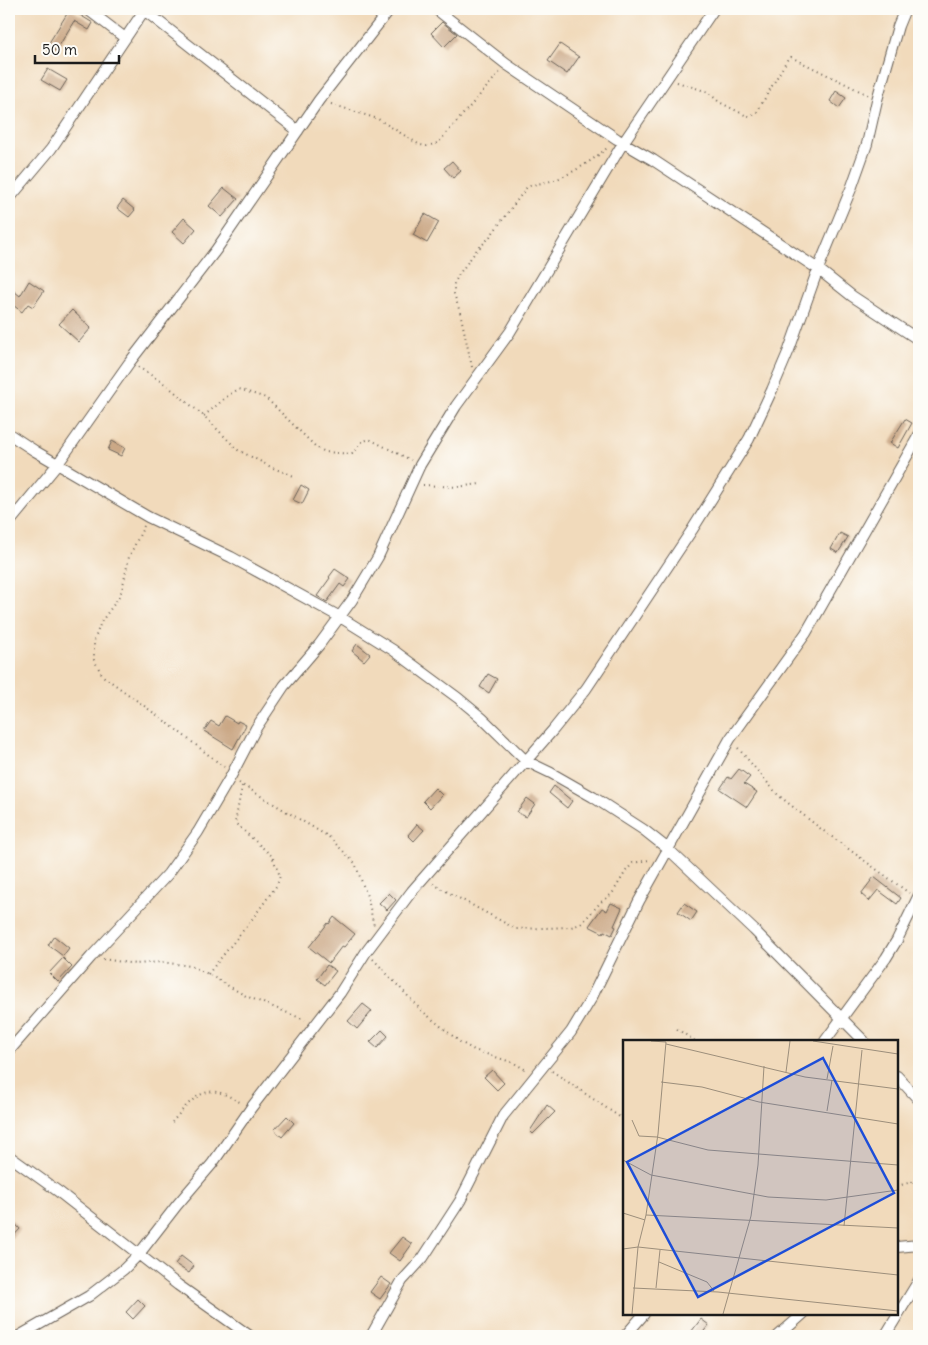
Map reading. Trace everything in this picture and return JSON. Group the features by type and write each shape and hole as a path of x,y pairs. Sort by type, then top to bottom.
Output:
{"street":[{"path":"87,9 126,38"},
{"path":"9,199 51,149 144,9 298,131"},
{"path":"9,523 57,465 129,363 216,250 319,100 390,9"},
{"path":"436,9 506,64 620,141 653,160 818,269 852,296 919,340"},
{"path":"9,1051 90,957 168,874 198,832 231,776 256,728 284,686 319,646 352,600 378,557 420,465 474,380 515,324 620,141 667,79 714,9"},
{"path":"19,1336 89,1296 124,1269 139,1254 176,1205 212,1164 251,1108 314,1024 340,993 366,952 422,878 526,761 586,689 692,530 749,439 789,350 860,162 898,26 905,9"},
{"path":"9,434 57,465 148,517 231,558 340,616 393,650 439,683 482,718 526,761 593,797 644,830 668,849 754,930 863,1040"},
{"path":"371,1336 402,1281 423,1258 460,1201 503,1116 571,1032 591,998 639,901 730,739 806,634 919,435"},
{"path":"826,1040 890,952 918,897"},
{"path":"898,1077 919,1100"},
{"path":"9,1156 211,1309 250,1336"},
{"path":"898,1247 919,1245"},
{"path":"898,1315 919,1280"},
{"path":"625,1336 643,1315"},
{"path":"778,1336 802,1315"},
{"path":"885,1336 898,1315"}],"path":[{"path":"667,79 708,92 720,102 749,117 757,112 787,60 791,57 877,100"},
{"path":"319,100 378,119 420,145 432,146 438,144 506,64"},
{"path":"474,380 460,312 454,294 454,284 458,274 489,238 527,188 533,184 557,179 595,158 620,141"},
{"path":"129,363 166,384 204,416 238,450 273,468 294,476"},
{"path":"204,416 230,394 239,389 266,398 316,447 325,452 352,454 362,442 369,439 420,465"},
{"path":"411,484 457,487 480,484"},
{"path":"148,517 129,557 122,590 101,622 94,640 94,660 103,676 229,771 231,776 242,786 329,837 355,863 368,900 376,940"},
{"path":"730,739 778,794 821,829 918,897"},
{"path":"208,974 253,918 279,881 280,876 272,856 235,823 242,786"},
{"path":"422,878 516,929 570,927 581,924 600,902 612,894 633,863 644,860 662,860"},
{"path":"366,952 421,1010 460,1042 474,1050 518,1064 535,1075"},
{"path":"90,957 136,964 161,962 191,966 253,999 314,1024"},
{"path":"677,1030 693,1040"},
{"path":"544,1066 623,1119"},
{"path":"172,1122 194,1099 208,1092 218,1092 251,1108"},
{"path":"898,1186 919,1180"}],"building":[{"path":"70,9 93,23 89,30 74,21 56,51 47,46"},
{"path":"442,22 457,34 444,47 431,33"},
{"path":"560,44 579,57 567,74 548,61"},
{"path":"48,69 67,80 60,91 41,80"},
{"path":"836,91 846,98 839,108 830,101"},
{"path":"452,161 461,171 453,178 444,168"},
{"path":"224,188 238,199 222,217 209,206"},
{"path":"123,200 135,210 129,217 117,208"},
{"path":"425,214 439,222 427,243 413,235"},
{"path":"184,218 196,229 184,243 172,232"},
{"path":"29,281 44,291 33,307 28,304 22,312 9,302 9,287 20,296"},
{"path":"72,310 91,328 79,342 59,324"},
{"path":"905,419 912,423 898,448 890,443"},
{"path":"112,441 125,448 121,456 108,450"},
{"path":"301,485 309,490 302,504 293,500"},
{"path":"840,533 848,537 838,553 831,549"},
{"path":"335,569 350,579 344,587 340,584 327,602 317,596"},
{"path":"357,644 370,654 364,661 352,651"},
{"path":"488,674 497,679 489,693 480,687"},
{"path":"225,716 237,723 238,721 246,725 233,749 204,731 211,721 219,726"},
{"path":"739,769 750,777 744,784 757,792 747,807 720,789 728,777 731,779"},
{"path":"554,786 572,801 567,808 549,793"},
{"path":"435,788 442,795 430,808 423,801"},
{"path":"527,798 535,804 526,817 517,812"},
{"path":"417,824 424,830 414,841 408,835"},
{"path":"874,877 901,898 897,904 878,890 869,901 861,894"},
{"path":"389,893 396,900 387,910 379,903"},
{"path":"611,903 622,908 612,935 589,926 602,908 607,911"},
{"path":"684,903 697,912 691,921 678,912"},
{"path":"334,917 355,934 344,947 342,946 329,963 309,947"},
{"path":"54,936 69,948 63,956 48,945"},
{"path":"63,958 72,967 58,982 49,973"},
{"path":"327,965 336,971 325,985 317,979"},
{"path":"363,1004 372,1011 357,1029 348,1021"},
{"path":"382,1030 388,1036 377,1048 370,1042"},
{"path":"492,1070 504,1083 497,1090 484,1077"},
{"path":"547,1105 555,1112 533,1134 530,1131"},
{"path":"287,1116 294,1123 282,1137 274,1130"},
{"path":"9,1217 20,1229 9,1241"},
{"path":"402,1237 412,1244 400,1261 389,1253"},
{"path":"181,1256 194,1266 189,1273 175,1264"},
{"path":"381,1277 391,1284 380,1299 370,1292"},
{"path":"138,1299 145,1306 133,1319 126,1312"},
{"path":"701,1319 709,1325 700,1336 688,1336"}]}
